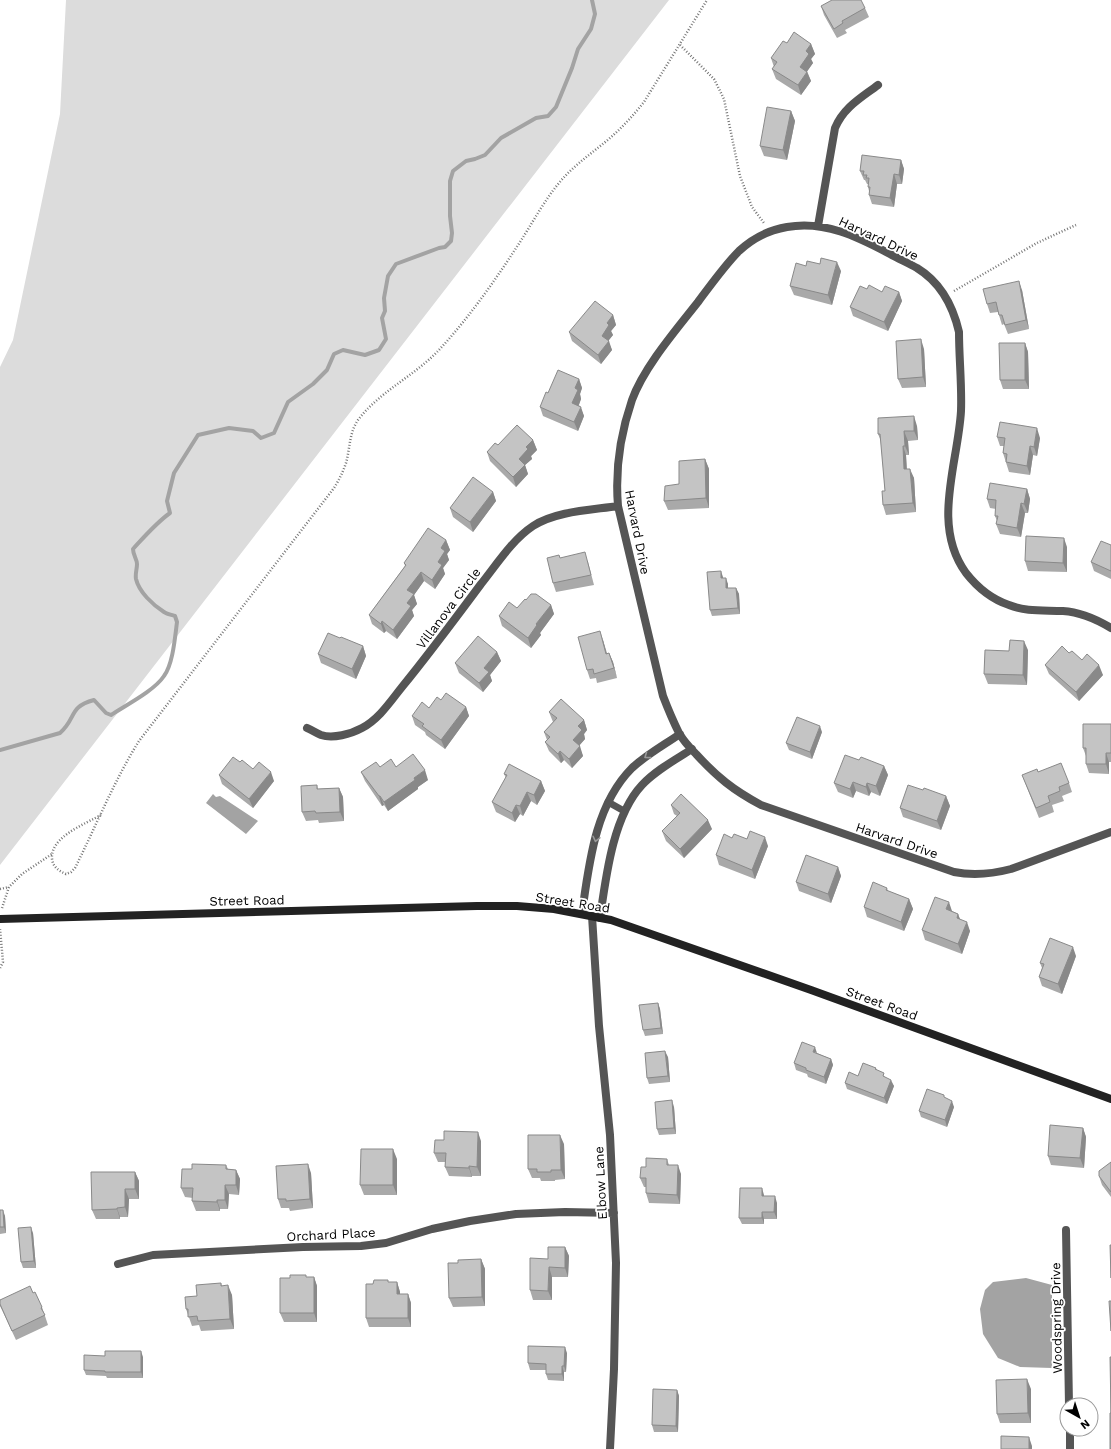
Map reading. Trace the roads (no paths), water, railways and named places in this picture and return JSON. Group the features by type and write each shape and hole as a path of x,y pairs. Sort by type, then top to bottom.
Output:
{"main road":[{"name":"Street Road","path":"0,919 517,906 582,913 618,922 811,990 1111,1099"}],"street":[{"path":"818,226 835,128 845,111 878,85"},
{"name":"Harvard Drive","path":"1111,628 1085,616 1064,611 1029,610 1009,606 991,597 974,583 961,566 953,547 948,527 948,506 961,411 958,332 951,308 945,296 933,281 917,268 870,244 828,227 808,225 788,226 770,231 753,240 739,251 663,348 639,385 633,399 620,444 618,460 618,506 664,696 680,734 692,749 724,782 742,795 761,805 954,872 978,874 994,873 1011,869 1111,832"},
{"name":"Villanova Circle","path":"307,728 322,735 335,736 349,734 373,721 414,673 504,554 522,535 547,518 618,506"},
{"path":"582,913 587,876 599,823 608,802 615,790 632,769 645,757 680,734"},
{"path":"600,918 609,866 624,811 630,800 650,778 692,749"},
{"name":"Elbow Lane","path":"592,916 599,1026 610,1135 616,1271 614,1369 610,1449"},
{"name":"Orchard Place","path":"118,1264 152,1254 361,1246 386,1242 432,1229 470,1221 516,1214 564,1212 614,1213"},
{"name":"Woodspring Drive","path":"1066,1230 1069,1397"},
{"path":"1070,1437 1070,1449"}],"lane":[{"path":"608,802 624,811"}],"waterway":[{"path":"0,750 60,733 80,706 94,700 106,713 111,715 154,687 164,676 172,658 177,622 175,616 165,613 155,606 140,589 136,579 137,562 133,549 155,525 170,513 167,501 174,473 198,435 229,428 253,431 261,438 274,433 288,402 313,384 327,370 334,354 343,350 365,355 379,350 386,339 382,318 385,311 384,298 388,276 396,264 445,247 451,241 450,181 453,171 466,161 485,155 501,138 536,118 548,116 556,107 578,49 591,29 595,14 592,0"}]}
